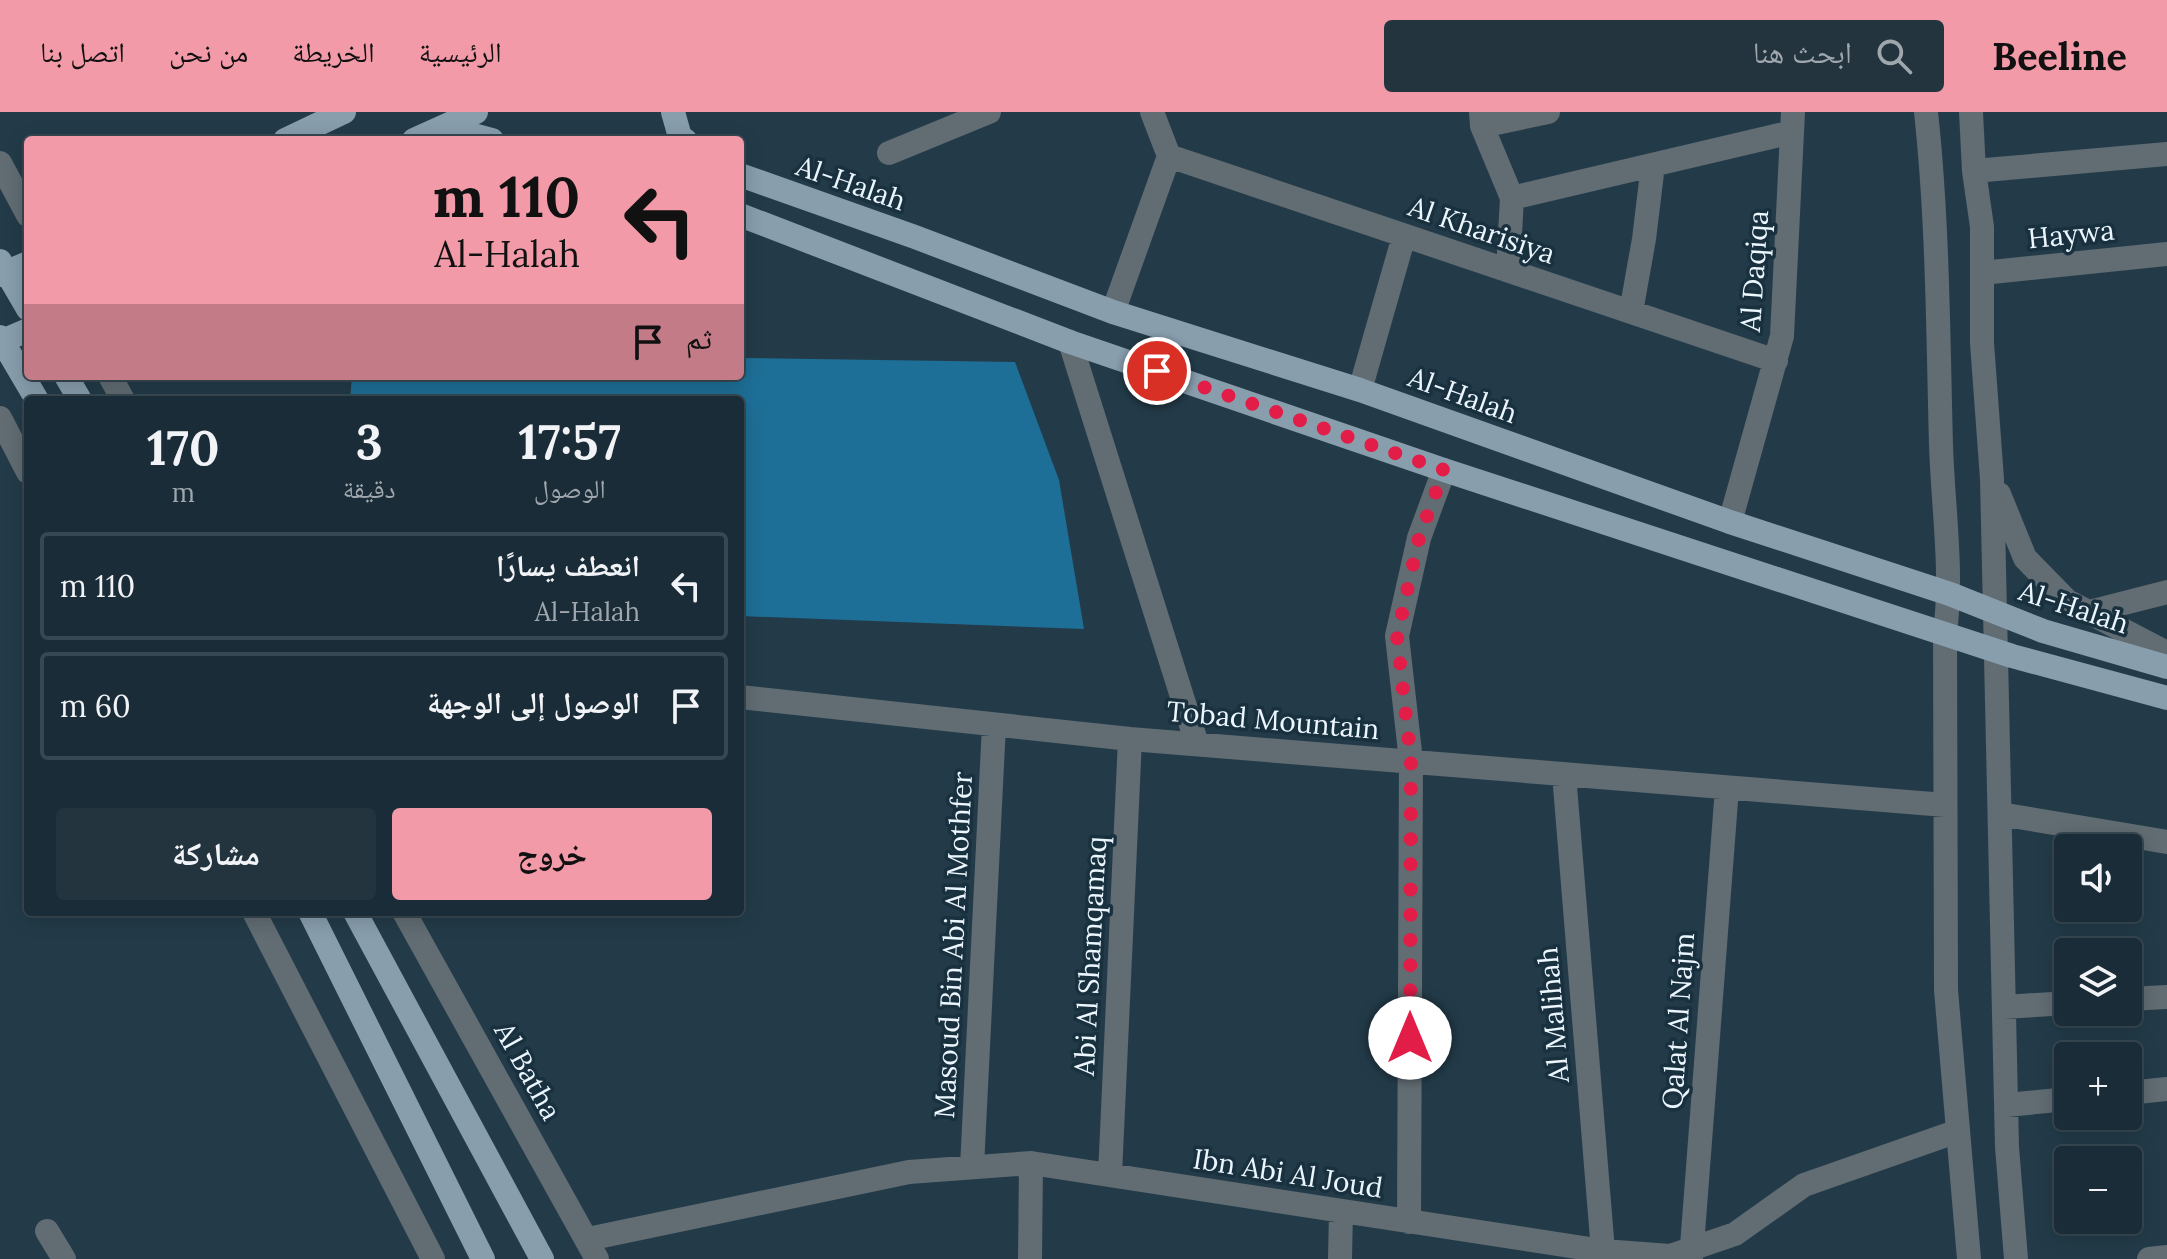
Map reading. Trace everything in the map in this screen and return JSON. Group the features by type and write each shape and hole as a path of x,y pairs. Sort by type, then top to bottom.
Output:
{"main road":[{"path":"293,136 344,112"},
{"path":"423,136 476,112"},
{"path":"673,112 680,136"},
{"path":"444,127 477,136"},
{"name":"Al-Halah","path":"744,176 1113,312 1360,390 1730,522 1950,594 2043,631 2167,667"},
{"path":"744,217 1070,342 1444,470 2012,656 2167,698"},
{"path":"0,261 24,302"},
{"path":"0,275 24,265"},
{"path":"24,331 0,340 24,379"},
{"path":"312,916 483,1259"},
{"path":"357,916 542,1259"}],"street":[{"path":"889,153 989,112"},
{"path":"1113,312 1169,156 1152,112"},
{"path":"1508,270 1512,198 1481,119 1548,112"},
{"path":"1926,112 1933,173 1942,489 1950,594 1945,633 1946,990 1969,1259"},
{"path":"1971,112 1974,171 1982,227 1982,343 1992,479 2007,1105 2016,1259"},
{"path":"1512,198 1653,165 1793,122"},
{"name":"Al Daqiqa","path":"1730,522 1782,336 1793,122"},
{"path":"1974,171 2167,154"},
{"name":"Al Kharisiya","path":"1169,156 1776,361"},
{"path":"0,163 24,207"},
{"path":"1631,312 1653,165"},
{"path":"0,185 24,208"},
{"path":"1360,390 1404,236"},
{"name":"Haywa","path":"1982,273 2167,254"},
{"path":"1070,342 1197,744"},
{"path":"0,418 24,464"},
{"path":"1409,1222 1411,761 1397,636 1419,538 1444,470"},
{"path":"1992,479 2025,558 2067,601 2167,653"},
{"path":"2089,612 2167,592"},
{"name":"Tobad Mountain","path":"744,697 1130,739 1945,805"},
{"name":"Masoud Bin Abi Al Mothfer","path":"972,1167 994,725"},
{"name":"Abi Al Shamqamaq","path":"1110,1175 1130,739"},
{"name":"Al Malihah","path":"1564,774 1603,1251"},
{"name":"Qalat Al Najm","path":"1691,1254 1727,788"},
{"path":"2000,814 2167,842"},
{"path":"256,916 433,1259"},
{"name":"Al Batha","path":"406,916 592,1249"},
{"path":"2142,998 2167,997"},
{"path":"2004,1007 2054,1004"},
{"path":"2142,1092 2167,1089"},
{"path":"2007,1105 2054,1100"},
{"name":"Ibn Abi Al Joud","path":"592,1249 909,1172 1031,1163 1603,1251 1670,1256 1691,1254 1735,1234 1804,1185 1958,1131"},
{"path":"1030,1259 1031,1163"},
{"path":"1340,1259 1341,1211"},
{"path":"47,1231 64,1259"},
{"path":"2149,1259 2167,1257"}],"building":[{"path":"744,358 1015,362 1059,480 1084,629 744,616 744,396 350,396 352,380 744,380"}],"route":[{"path":"1157,371 1444,470 1419,538 1397,636 1411,761 1410,1038"}]}
